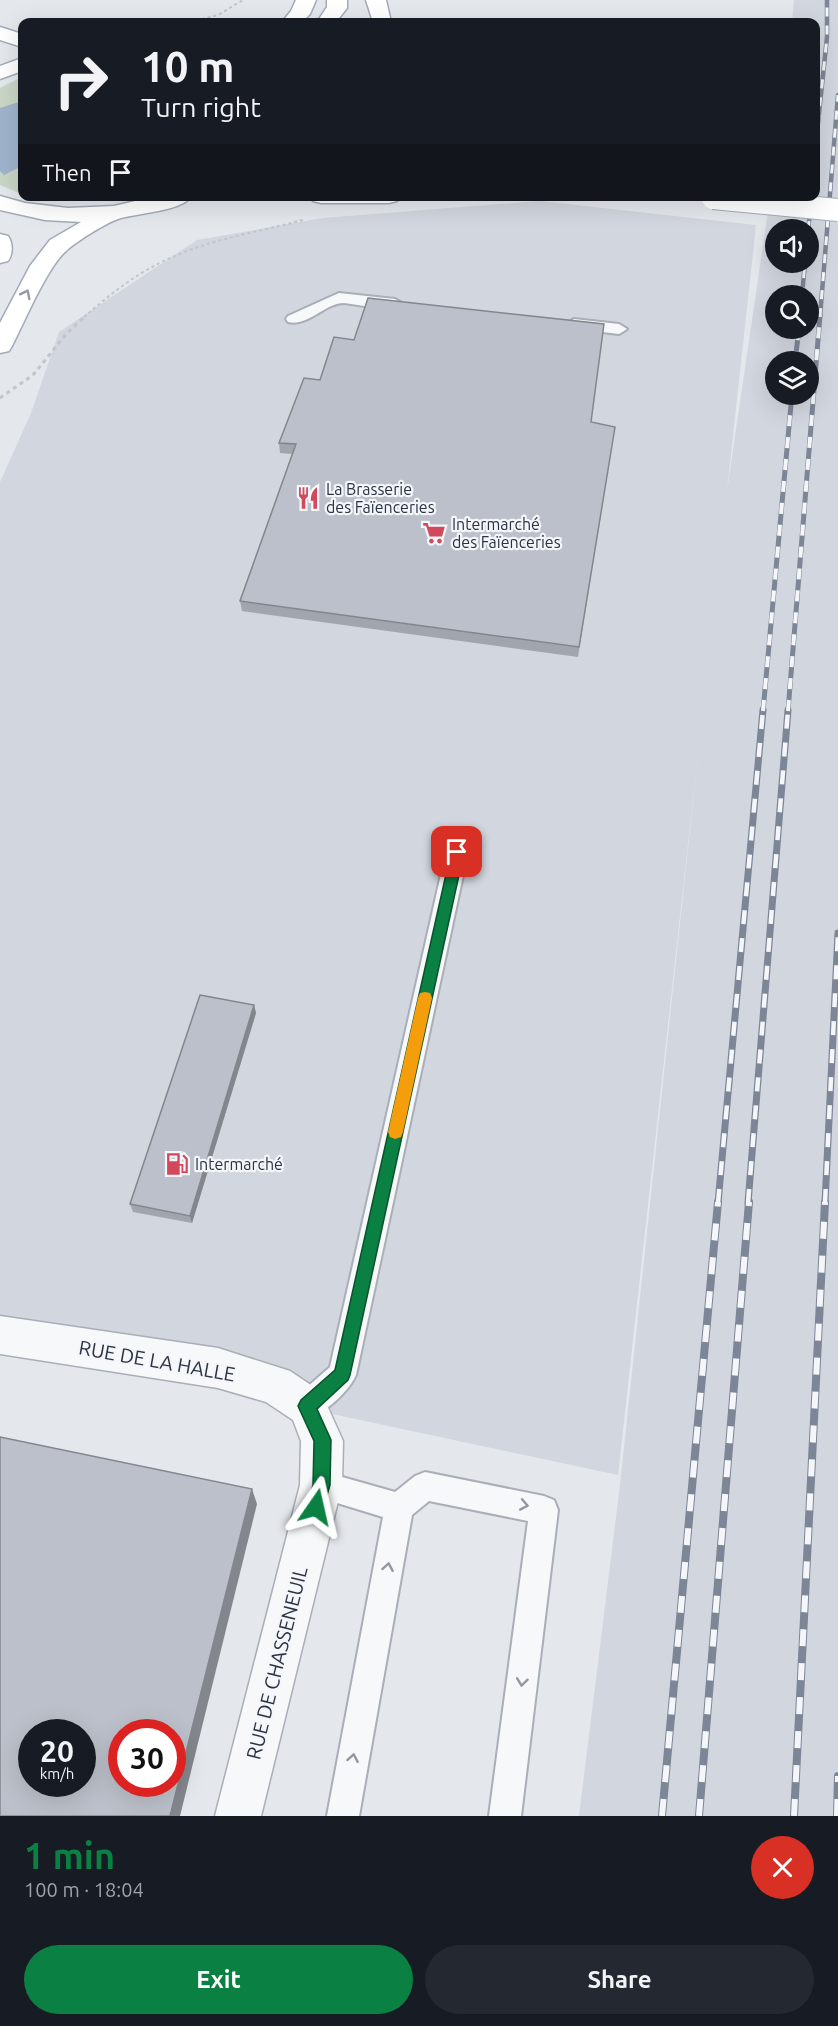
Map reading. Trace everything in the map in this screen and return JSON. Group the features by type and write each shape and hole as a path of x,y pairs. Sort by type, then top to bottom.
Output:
{"main road":[{"path":"296,18 300,14 306,0"},
{"path":"330,18 337,8 338,0"},
{"path":"376,0 381,18"},
{"path":"0,33 18,40"},
{"path":"0,73 18,66"},
{"path":"0,203 45,213 77,215 139,209 165,201"},
{"path":"748,201 838,210"},
{"path":"0,346 42,266 58,245 111,213"},
{"path":"0,242 0,256"}],"street":[{"name":"RUE DE LA HALLE","path":"0,1335 218,1368 276,1385 307,1406"},
{"name":"RUE DE CHASSENEUIL","path":"238,1816 321,1485 322,1440 307,1406"}],"lane":[{"path":"294,319 339,298 409,306"},
{"path":"561,322 620,329"},
{"path":"307,1406 342,1375 457,852"},
{"path":"321,1485 399,1507"},
{"path":"343,1816 399,1507 425,1486 544,1510 505,1816"}],"path":[{"path":"211,18 236,7 243,0"},
{"path":"0,398 33,375 84,316 155,265 202,246 327,214 327,201"}],"shaded area":[{"path":"794,0 838,0 838,1816 579,1816 620,1485 700,736 618,1475 0,1343 0,482 31,413 59,332 197,240 323,218 540,201 756,225 727,491 765,231 765,273 819,273 819,219 767,219 769,201 820,201 820,18 792,18"}],"green space":[{"path":"18,79 18,192 0,185 0,88"}],"water":[{"path":"18,102 18,168 4,175 0,171 0,108"}],"building":[{"name":"Intermarché des Faïenceries","path":"368,298 604,324 591,422 615,427 579,647 240,601 296,444 279,443 304,378 320,380 334,337 354,340"},
{"path":"200,995 254,1005 190,1216 130,1204"},
{"path":"0,1437 252,1489 186,1752 186,1719 108,1719 108,1797 175,1797 170,1816 0,1816"}],"railway":[{"path":"820,104 827,37 827,0"},
{"path":"820,317 838,95"},
{"path":"809,219 811,201"},
{"path":"803,285 804,273"},
{"path":"788,711 820,315"},
{"path":"796,351 798,339"},
{"path":"763,711 791,405"},
{"path":"718,1203 763,710"},
{"path":"748,1203 788,710"},
{"path":"825,1203 838,933"},
{"path":"662,1816 718,1202"},
{"path":"699,1816 749,1202"},
{"path":"794,1816 825,1202"},
{"path":"837,1816 838,1776"}],"slow traffic":[{"path":"395,1132 425,998"}],"place":[{"name":"La Brasserie des Faïenceries","path":"308,498"},
{"name":"Intermarché des Faïenceries","path":"434,533"},
{"name":"Intermarché","path":"177,1164"}],"route":[{"path":"316,1507 321,1485 322,1440 307,1406 342,1375 457,852"}]}
